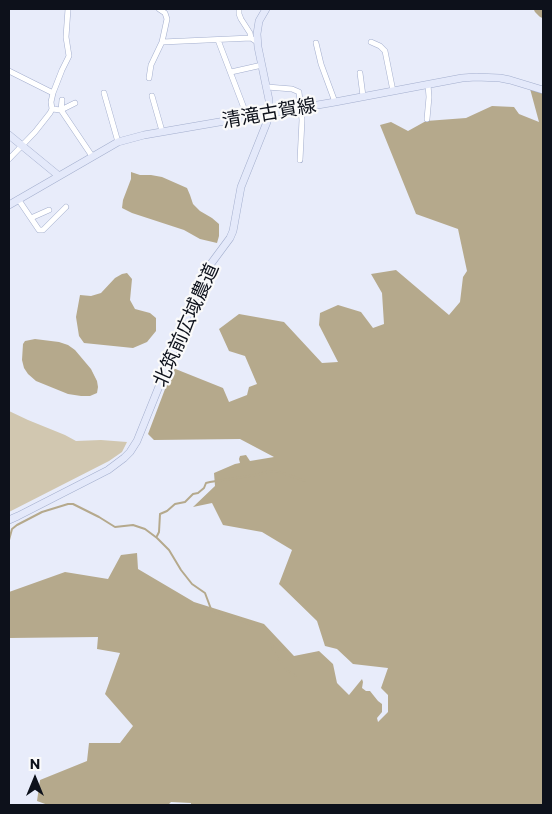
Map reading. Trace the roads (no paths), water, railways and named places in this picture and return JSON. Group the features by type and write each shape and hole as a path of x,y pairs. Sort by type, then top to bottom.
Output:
{"main road":[{"name":"北筑前広域農道","path":"9,520 108,470 124,458 134,447 204,275 233,231 241,187 267,122 270,112 267,87 254,40 259,21 266,9"},
{"name":"清滝古賀線","path":"9,205 118,142 162,131 335,102 462,78 492,77 510,80 543,90"},
{"path":"9,135 58,176"}],"street":[{"path":"9,159 35,132 52,109 53,93 69,56 66,37 68,9"},
{"path":"149,78 152,65 162,42 167,19 165,13 159,9"},
{"path":"162,42 254,40 241,19 239,9"},
{"path":"218,40 247,116"},
{"path":"371,42 380,46 385,51 394,91"},
{"path":"316,43 321,64 335,102"},
{"path":"231,72 262,65"},
{"path":"9,71 53,93"},
{"path":"360,73 363,96"},
{"path":"427,119 428,84"},
{"path":"267,87 292,89 300,92 302,107 300,160"},
{"path":"104,93 118,142"},
{"path":"152,96 162,131"},
{"path":"62,100 61,110 92,156"},
{"path":"52,109 61,110 75,103"},
{"path":"18,199 39,230 43,230 66,207"},
{"path":"31,218 49,210"}],"waterway":[{"path":"539,9 543,13"},
{"path":"157,536 160,514 175,504 185,502 193,494 198,493 204,488 206,483 270,471 280,472 305,481"},
{"path":"9,540 12,529 17,525 42,512 68,504 73,504 115,527 133,525 145,529 169,550 192,584 205,593 211,609 222,615 254,626 272,644 273,650 288,671 296,676"}]}
